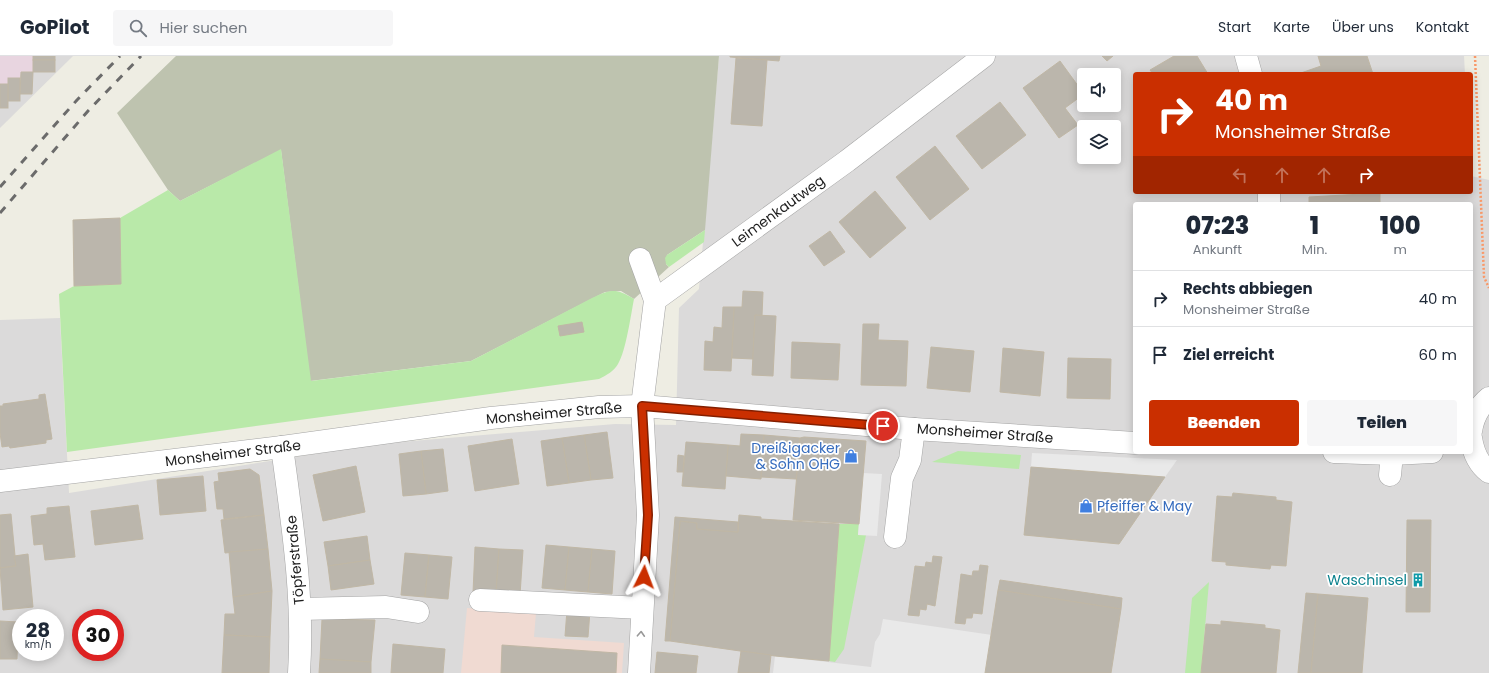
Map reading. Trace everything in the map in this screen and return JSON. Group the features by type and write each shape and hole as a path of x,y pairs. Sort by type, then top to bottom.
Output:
{"street":[{"name":"Leimenkautweg","path":"655,300 841,165 984,56"},
{"path":"1246,56 1250,72"},
{"path":"639,673 648,515 642,406 655,300 640,259"},
{"path":"1473,421 1479,409 1489,398"},
{"name":"Monsheimer Straße","path":"0,481 282,447 491,418 599,408 642,406 914,429 1133,443"},
{"path":"895,537 902,478 910,460 914,429"},
{"path":"1473,446 1478,460 1489,472"},
{"name":"Töpferstraße","path":"282,447 294,535 300,608 299,673"},
{"path":"1390,475 1392,454"},
{"path":"480,600 642,608"},
{"path":"300,608 386,607 418,612"}],"path":[{"path":"1475,56 1484,277 1489,288"}],"shaded area":[{"path":"0,56 73,56 0,128"},
{"path":"0,56 33,56 33,72 21,72 20,78 8,78 8,84 0,84"},
{"path":"176,56 719,56 705,230 667,255 666,264 669,267 634,299 621,291 605,292 471,361 310,381 281,150 180,201 168,190 117,113"},
{"path":"719,56 1464,56 1465,72 1133,72 1133,194 1473,194 1473,176 1489,180 1489,673 0,673 0,320 60,318 69,493 377,444 615,424 676,425 679,308 699,289"},
{"path":"1032,453 1177,460 1165,477 1031,467"},
{"path":"863,473 882,474 877,536 858,535"},
{"path":"467,608 536,613 534,637 624,643 622,673 461,673"},
{"path":"883,619 992,635 985,673 773,673 775,656 871,667 875,642 880,634"}],"green space":[{"path":"281,149 311,381 471,361 592,298 609,291 618,291 634,299 626,342 618,364 610,373 599,379 67,452 59,294 74,286 121,284 120,218 168,190 180,201"},
{"path":"705,230 704,242 669,267 666,264 665,258 667,255"},
{"path":"958,451 1021,455 1019,469 932,462"},
{"path":"839,524 859,524 858,535 866,535 844,649 835,662 829,661"},
{"path":"1209,582 1201,673 1185,673 1192,598"}],"building":[{"path":"33,56 55,56 55,60 33,60"},
{"path":"730,56 780,56 779,61"},
{"path":"1102,56 1113,56 1107,61"},
{"path":"1174,56 1197,56 1207,72 1152,72 1150,70"},
{"path":"1318,56 1367,56 1372,72 1304,72 1321,66"},
{"path":"736,58 767,60 762,126 731,124"},
{"path":"33,60 55,60 55,72 33,72"},
{"path":"1060,61 1077,84 1077,99 1065,108 1077,126 1059,138 1023,88"},
{"path":"21,72 33,72 32,94 20,94"},
{"path":"8,78 20,78 20,101 8,101"},
{"path":"0,84 8,84 8,108 0,108"},
{"path":"1000,102 1026,135 982,169 956,136"},
{"path":"935,146 969,189 930,220 896,177"},
{"path":"875,191 906,228 870,258 839,222"},
{"path":"1380,194 1380,202 1309,202 1309,197"},
{"path":"120,218 121,284 74,286 73,220"},
{"path":"830,231 845,252 824,266 809,246"},
{"path":"743,291 763,292 762,316 755,315 753,359 732,358 734,307 742,307"},
{"path":"723,307 734,307 731,371 704,370 705,341 713,342 714,327 722,328"},
{"path":"755,315 776,316 773,376 752,375"},
{"path":"582,322 584,332 560,336 558,326"},
{"path":"863,324 879,324 878,340 908,341 906,386 861,385"},
{"path":"792,342 840,344 838,380 791,378"},
{"path":"931,347 974,351 970,392 927,388"},
{"path":"1003,348 1044,352 1040,396 1000,392"},
{"path":"1068,358 1111,359 1110,399 1067,398"},
{"path":"45,394 52,439 46,440 46,443 10,448 9,446 2,447 0,433 0,406 3,406 3,404 39,399 39,395"},
{"path":"607,432 613,478 591,480 584,435"},
{"path":"741,434 764,435 761,479 726,476 728,445 740,446"},
{"path":"584,435 591,480 569,483 562,438"},
{"path":"764,435 800,438 796,479 761,477"},
{"path":"562,438 569,483 547,486 541,441"},
{"path":"800,438 866,441 859,524 793,520"},
{"path":"512,439 519,484 475,491 468,446"},
{"path":"686,442 728,445 725,489 682,486"},
{"path":"443,449 448,491 426,494 421,451"},
{"path":"421,451 426,494 403,496 399,454"},
{"path":"678,455 684,456 683,472 677,472"},
{"path":"356,466 365,512 323,521 313,475"},
{"name":"Pfeiffer & May","path":"1031,467 1165,477 1119,544 1024,535"},
{"path":"250,469 259,475 264,515 224,519 223,509 217,509 214,482 219,481 218,473"},
{"path":"203,476 206,511 160,515 157,480"},
{"path":"1233,493 1276,497 1276,500 1292,502 1286,566 1271,565 1270,569 1226,565 1226,562 1212,561 1217,496 1232,497"},
{"path":"138,505 143,539 95,545 91,511"},
{"path":"69,506 75,557 45,560 43,544 34,545 31,516 47,514 47,508"},
{"path":"11,514 16,566 0,568 0,515"},
{"path":"264,515 268,549 225,553 221,520"},
{"path":"739,515 761,517 761,519 839,524 829,661 775,656 670,641 680,521 697,523 697,529 738,532"},
{"path":"675,517 738,522 738,532 697,529 697,523 680,521 670,641 665,641"},
{"name":"Waschinsel","path":"1407,520 1431,520 1430,612 1406,612"},
{"path":"367,536 370,560 328,566 324,542"},
{"path":"546,545 569,547 565,590 542,588"},
{"path":"475,547 499,549 496,594 473,593"},
{"path":"569,547 592,549 588,592 565,590"},
{"path":"268,549 272,591 233,597 229,552"},
{"path":"499,549 523,550 520,595 496,594"},
{"path":"592,549 615,551 612,594 588,592"},
{"path":"405,553 429,555 425,597 401,595"},
{"path":"28,554 33,607 3,610 0,568 16,566 14,556"},
{"path":"429,555 452,557 448,599 425,597"},
{"path":"933,556 942,557 935,606 927,604 926,610 920,609 919,616 908,615 915,566 925,567 926,562 932,563"},
{"path":"370,560 374,584 331,590 328,566"},
{"path":"980,565 988,566 982,614 973,613 972,618 966,618 965,624 955,623 961,574 972,576 973,571 979,571"},
{"path":"1000,580 1122,598 1121,609 998,590"},
{"path":"998,590 1121,609 1111,673 985,673"},
{"path":"272,591 270,637 224,635 225,614 235,614 233,597"},
{"path":"1306,593 1318,594 1311,673 1298,673"},
{"path":"1318,594 1368,598 1362,673 1311,673"},
{"path":"567,610 590,611 588,637 565,636"},
{"path":"322,619 375,620 371,662 320,659"},
{"path":"0,621 12,622 12,659 0,659"},
{"path":"1221,621 1265,625 1265,628 1280,630 1276,673 1201,673 1206,624 1221,625"},
{"path":"224,635 270,637 269,673 222,673"},
{"path":"393,644 445,649 443,673 391,673"},
{"path":"502,645 617,653 616,673 501,673"},
{"path":"741,651 771,655 769,673 738,673"},
{"path":"657,652 698,656 696,673 655,673"},
{"path":"320,659 371,662 371,673 319,673"}],"railway":[{"path":"0,187 77,100 120,56"},
{"path":"0,213 88,111 141,56"}],"place":[{"name":"Dreißigacker & Sohn OHG","path":"851,456"},
{"name":"Pfeiffer & May","path":"1086,506"},
{"name":"Waschinsel","path":"1418,580"}],"route":[{"path":"644,577 648,515 642,406 883,426"}]}
